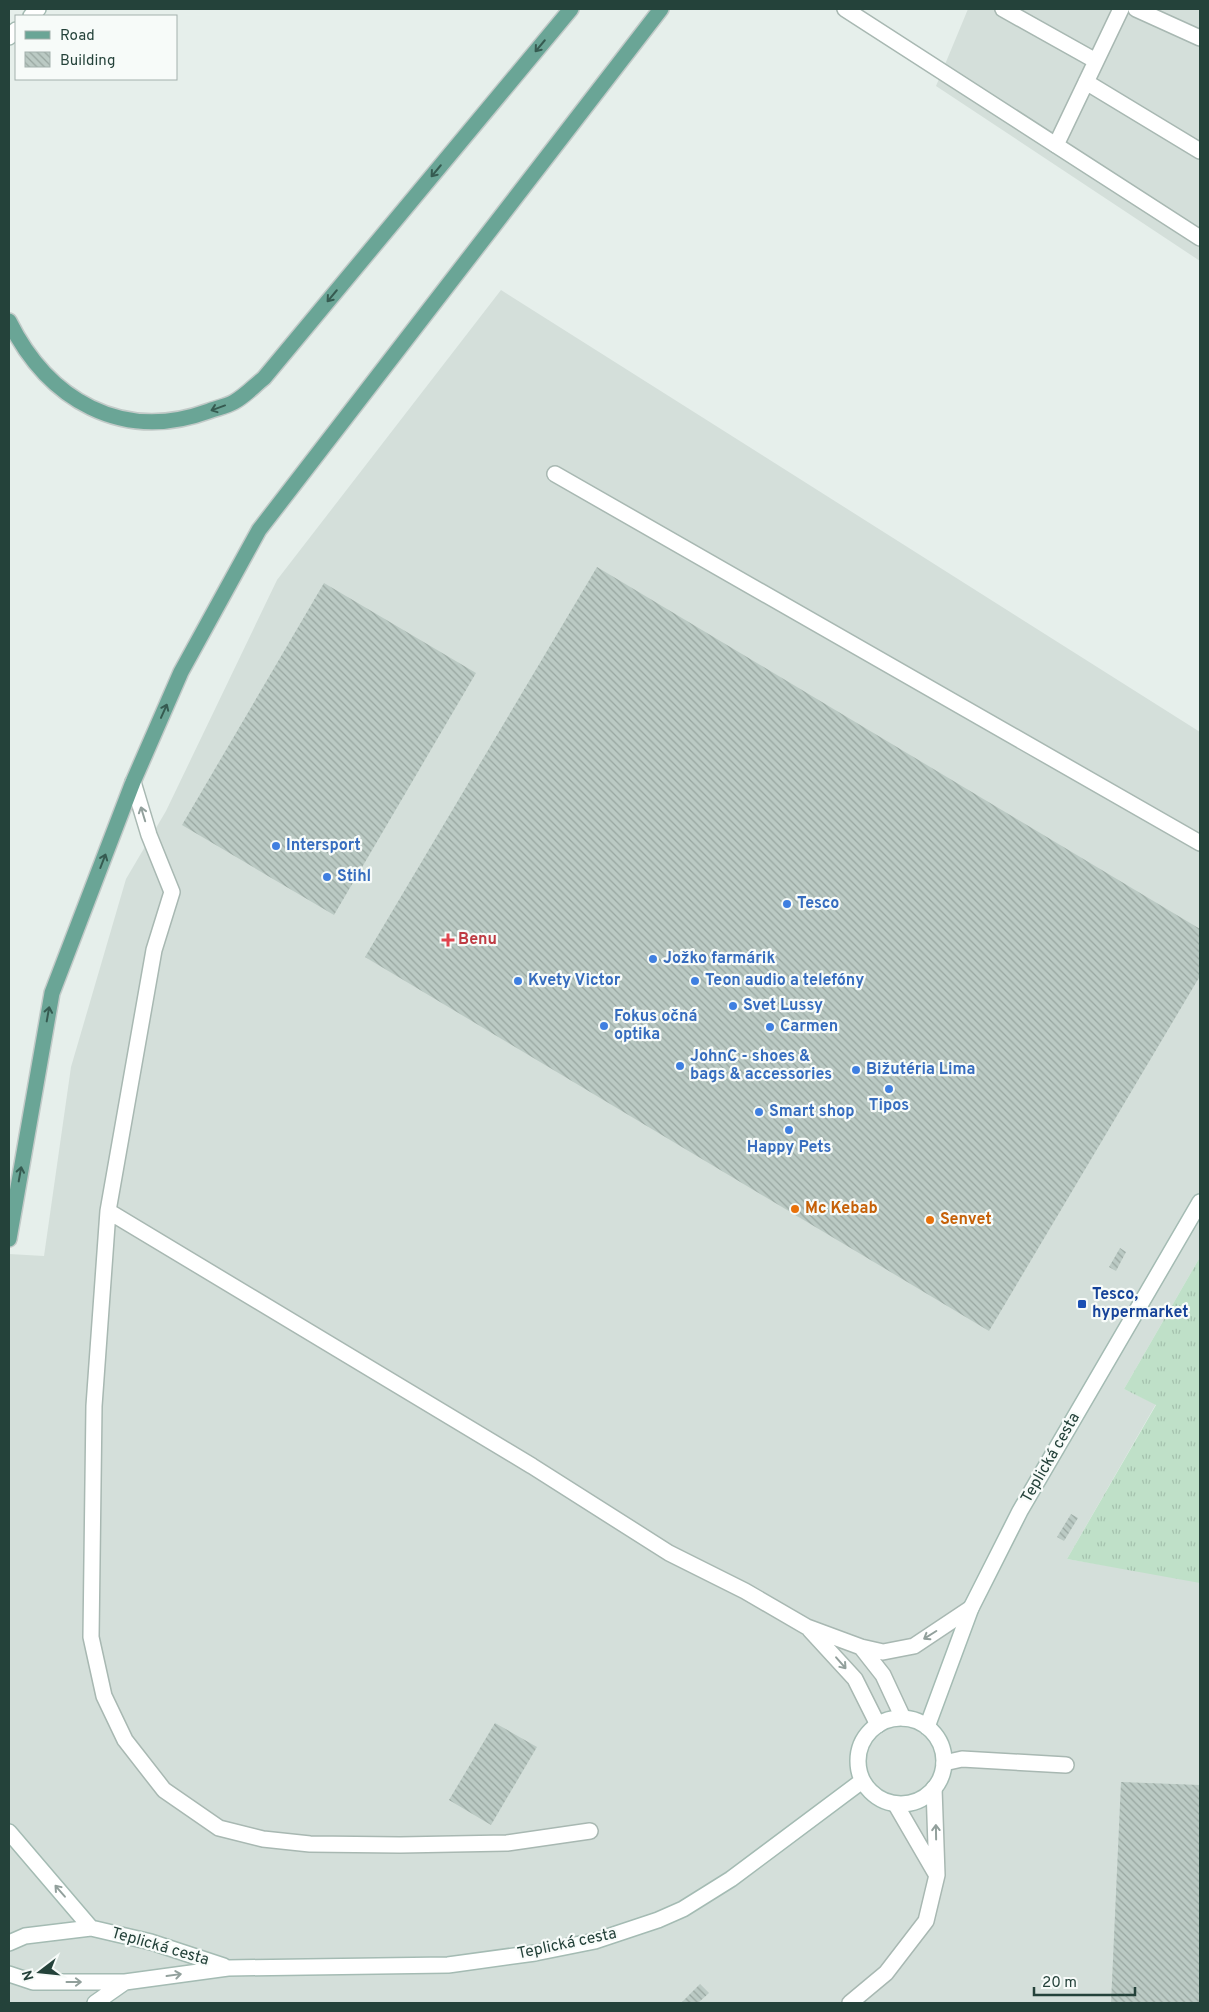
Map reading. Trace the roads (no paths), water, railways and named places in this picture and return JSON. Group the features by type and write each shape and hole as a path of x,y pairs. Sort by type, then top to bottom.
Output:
{"main road":[{"path":"9,321 16,336 36,364 67,394 109,417 137,422 177,421 234,402 264,378 571,9"},
{"path":"9,1239 52,993 133,782 181,672 260,530 661,9"}],"street":[{"path":"845,9 1200,238"},
{"path":"1003,9 1096,61"},
{"path":"1056,145 1121,9"},
{"path":"1136,9 1200,38"},
{"path":"1086,82 1200,151"},
{"path":"555,474 1200,843"},
{"path":"133,782 149,835 172,892 154,950 108,1211 94,1406 91,1637 104,1696 125,1740 164,1790 219,1828 263,1839 291,1842 400,1845 506,1843 590,1831"},
{"name":"Teplická cesta","path":"927,1727 971,1608 1020,1511 1200,1202"},
{"path":"108,1211 532,1466 670,1553 745,1591 808,1627 861,1648 883,1652 914,1646 971,1608"},
{"path":"808,1627 855,1679 878,1724"},
{"path":"861,1648 883,1675 903,1718"},
{"path":"903,1718 927,1727 936,1737 942,1750 944,1763 941,1776 934,1788 924,1798 911,1804 896,1805 883,1801 871,1793 862,1782 858,1769 858,1756 861,1744 868,1733 878,1724 890,1719 903,1718"},
{"path":"944,1763 962,1759 1066,1765"},
{"name":"Teplická cesta","path":"9,1974 33,1982 126,1982 228,1968 448,1965 535,1953 595,1941 658,1920 683,1909 731,1879 862,1782"},
{"path":"850,2003 886,1973 926,1921 937,1875 934,1788"},
{"path":"896,1805 937,1875"},
{"name":"Teplická cesta","path":"9,1832 91,1928"},
{"name":"Teplická cesta","path":"9,1943 25,1936 91,1928 150,1942 228,1968"},
{"name":"Teplická cesta","path":"95,2003 126,1982"}],"place":[{"name":"Intersport","path":"276,846"},
{"name":"Stihl","path":"327,877"},
{"name":"Tesco","path":"787,904"},
{"name":"Benu","path":"448,940"},
{"name":"Jožko farmárik","path":"653,959"},
{"name":"Kvety Victor","path":"518,981"},
{"name":"Teon audio a telefóny","path":"695,981"},
{"name":"Svet Lussy","path":"733,1006"},
{"name":"Fokus očná optika","path":"604,1026"},
{"name":"Carmen","path":"770,1027"},
{"name":"JohnC - shoes & bags & accessories","path":"680,1066"},
{"name":"Bižutéria Lima","path":"856,1070"},
{"name":"Tipos","path":"889,1089"},
{"name":"Smart shop","path":"759,1112"},
{"name":"Happy Pets","path":"789,1130"},
{"name":"Mc Kebab","path":"795,1209"},
{"name":"Senvet","path":"930,1220"},
{"name":"Tesco, hypermarket","path":"1082,1304"}]}
